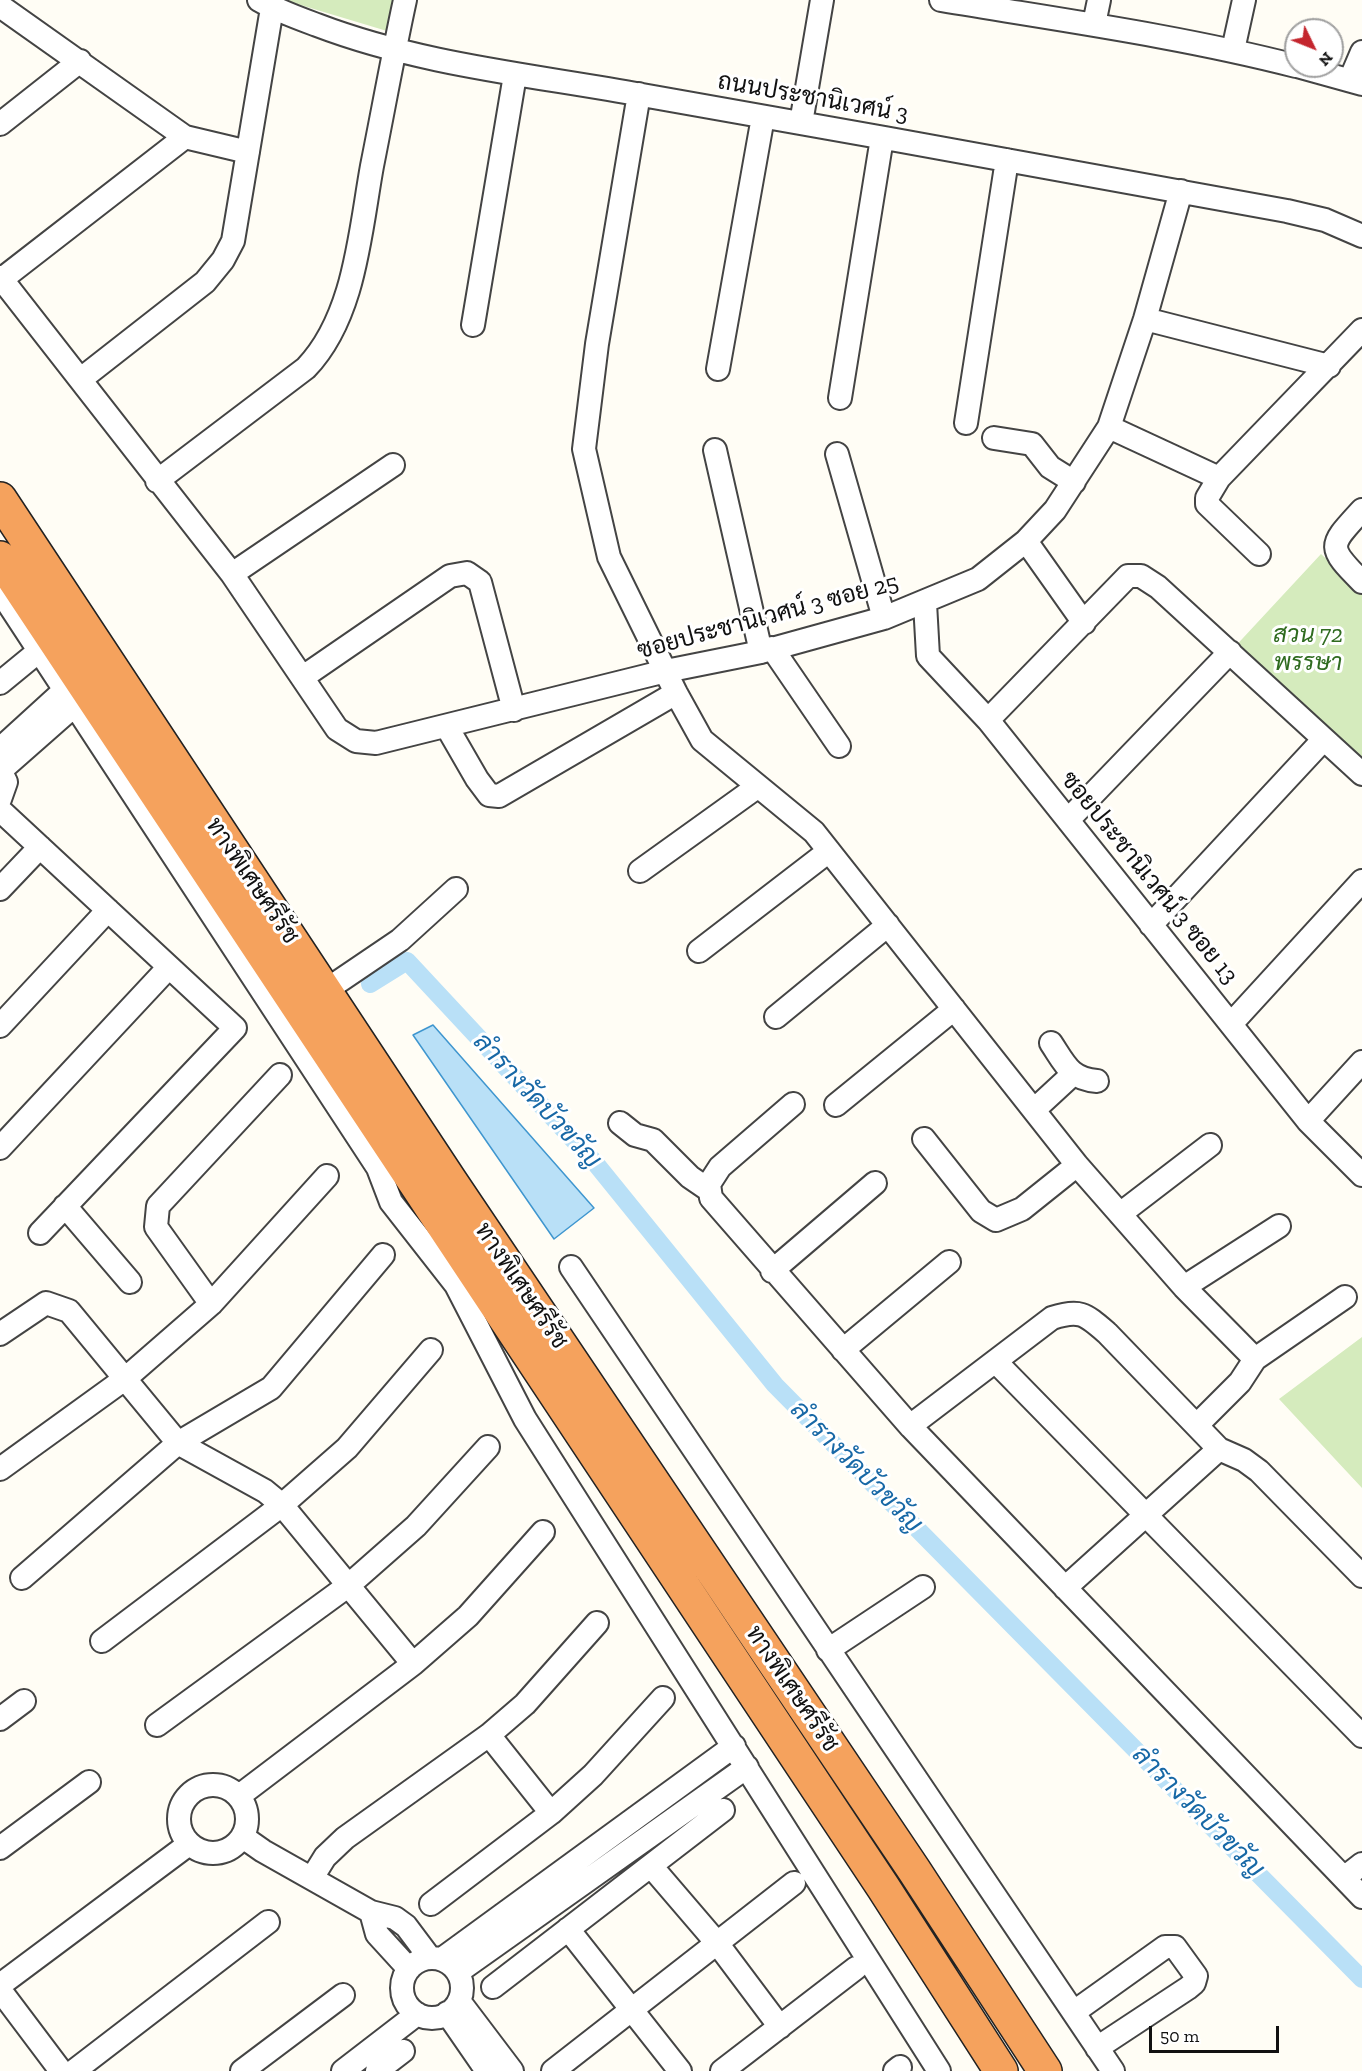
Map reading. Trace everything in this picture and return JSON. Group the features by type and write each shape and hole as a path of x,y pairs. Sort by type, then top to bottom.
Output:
{"highway":[{"name":"ทางพิเศษศรีรัช","path":"0,499 458,1192 908,1861 1045,2071"},
{"name":"ทางพิเศษศรีรัช","path":"0,558 883,1887 1001,2071"}],"street":[{"path":"157,481 306,368 322,351 342,306 356,255 405,0"},
{"path":"801,123 822,0"},
{"path":"941,0 970,2 1095,24 1233,50 1284,63"},
{"path":"1095,24 1099,0"},
{"path":"1233,50 1244,0"},
{"path":"81,380 205,282 223,260 233,241 248,152 266,4"},
{"name":"ถนนประชานิเวศน์ 3","path":"266,4 344,36 394,50 515,75 639,94 1181,191 1325,220 1362,236"},
{"path":"0,6 185,137 248,152"},
{"path":"1341,78 1356,82 1362,52"},
{"path":"0,124 80,61"},
{"path":"473,325 515,75"},
{"path":"639,94 597,344 584,449 609,557 676,693 702,740 757,787 802,821 829,851 1077,1164 1184,1287 1255,1359"},
{"path":"718,369 764,117"},
{"path":"185,137 1,278 157,481 232,574 303,677 450,576 467,573 480,582 514,710"},
{"path":"840,399 882,138"},
{"path":"966,423 1007,160"},
{"name":"ซอยประชานิเวศน์ 3 ซอย 25","path":"303,677 337,729 356,741 376,743 666,671 766,650 884,618 925,603 978,579 1026,541 1055,510 1109,427 1145,319 1181,191"},
{"path":"1145,319 1329,366"},
{"path":"1259,554 1208,504 1207,498 1219,478 1362,330"},
{"path":"1109,427 1219,478"},
{"path":"994,438 1032,444 1050,467 1074,482"},
{"path":"715,450 766,650 839,746"},
{"path":"837,454 884,618"},
{"path":"232,574 393,465"},
{"path":"1362,510 1337,537 1335,548 1341,561 1362,582"},
{"path":"1026,541 1084,623"},
{"path":"988,720 1128,576 1141,576 1158,587 1362,774"},
{"path":"0,591 378,1168 391,1202 456,1285 525,1419 939,2071"},
{"name":"ซอยประชานิเวศน์ 3 ซอย 13","path":"925,603 928,656 988,720 1308,1121 1362,1175"},
{"path":"0,683 39,651"},
{"path":"1068,820 1230,652"},
{"path":"447,727 481,786 489,795 499,796 676,693"},
{"path":"0,749 70,698"},
{"path":"0,799 6,782 0,771 70,698"},
{"path":"1150,925 1324,739"},
{"path":"640,871 757,787"},
{"path":"0,810 235,1028 40,1233"},
{"path":"0,889 40,847"},
{"path":"699,951 829,851"},
{"path":"1231,1024 1362,881"},
{"path":"338,982 400,940 456,889"},
{"path":"0,1026 108,910"},
{"path":"776,1017 888,925"},
{"path":"0,1148 169,967"},
{"path":"836,1105 954,1009"},
{"path":"1051,1043 1073,1074 1081,1080 1096,1081"},
{"path":"1308,1121 1362,1062"},
{"path":"1034,1110 1073,1074"},
{"path":"212,1304 156,1227 158,1206 280,1075"},
{"path":"792,1104 720,1167 709,1184 711,1198 772,1271 910,1426 1362,1897"},
{"path":"620,1123 635,1135 653,1140 690,1177 709,1190"},
{"path":"924,1139 981,1211 996,1220 1022,1209 1077,1164"},
{"path":"1120,1214 1210,1145"},
{"path":"0,1469 126,1378 212,1304 327,1176"},
{"path":"772,1271 875,1183"},
{"path":"65,1206 130,1281"},
{"path":"1184,1287 1279,1226"},
{"path":"22,1578 178,1443 271,1388 383,1255"},
{"path":"843,1350 949,1262"},
{"path":"571,1267 1113,2071"},
{"path":"1197,1425 1240,1382 1255,1359 1345,1297"},
{"path":"0,1334 46,1303 69,1311 178,1443 265,1491 282,1505 413,1664"},
{"path":"910,1426 1052,1318 1073,1311 1089,1317 1107,1333 1219,1449 1244,1460 1259,1471 1362,1576"},
{"path":"102,1641 282,1505 347,1448 430,1350"},
{"path":"996,1362 1362,1737"},
{"path":"157,1725 349,1585 416,1526 489,1447"},
{"path":"1065,1588 1219,1449"},
{"path":"239,1796 413,1664 468,1616 543,1532"},
{"path":"828,1650 923,1587"},
{"path":"312,1878 325,1857 345,1838 489,1736 525,1704 597,1623"},
{"path":"431,1904 550,1813 593,1775 663,1698"},
{"path":"0,1719 24,1701"},
{"path":"489,1736 550,1813"},
{"path":"443,1963 734,1746"},
{"path":"243,1836 263,1851 371,1912 395,1918 406,1926 443,1963 462,1981 453,2007 438,2017 417,2014 404,1998 402,1988 409,1969 419,1961 443,1963 747,1767"},
{"path":"0,1848 89,1782"},
{"path":"213,1785 227,1788 239,1796 246,1808 248,1823 243,1836 233,1847 220,1853 205,1853 189,1844 178,1822 180,1808 188,1796 199,1788 213,1785"},
{"path":"493,1987 723,1810"},
{"path":"0,1985 189,1844"},
{"path":"1344,1878 1362,1864"},
{"path":"651,1866 717,1943 780,2027"},
{"path":"553,2071 795,1883"},
{"path":"371,1912 377,1934 409,1969"},
{"path":"74,2071 268,1922"},
{"path":"568,1929 680,2071"},
{"path":"1074,2012 1165,1947 1175,1947 1196,1976 1194,1983 1188,1989 1097,2048"},
{"path":"722,2071 856,1968"},
{"path":"0,1990 61,2071"},
{"path":"242,2071 343,1995"},
{"path":"453,2007 487,2071"},
{"path":"453,2007 512,2071"},
{"path":"343,2071 417,2014"},
{"path":"377,2071 403,2051"}],"green space":[{"path":"284,0 392,0 387,31"},
{"name":"สวน 72 พรรษา","path":"1321,554 1362,592 1362,776 1230,652"},
{"path":"1362,1337 1362,1488 1279,1399"}],"water":[{"path":"433,1025 594,1208 554,1239 413,1035"}],"waterway":[{"name":"ลำรางวัดบัวขวัญ","path":"370,984 407,961 596,1164 775,1385 1362,1979"}]}
